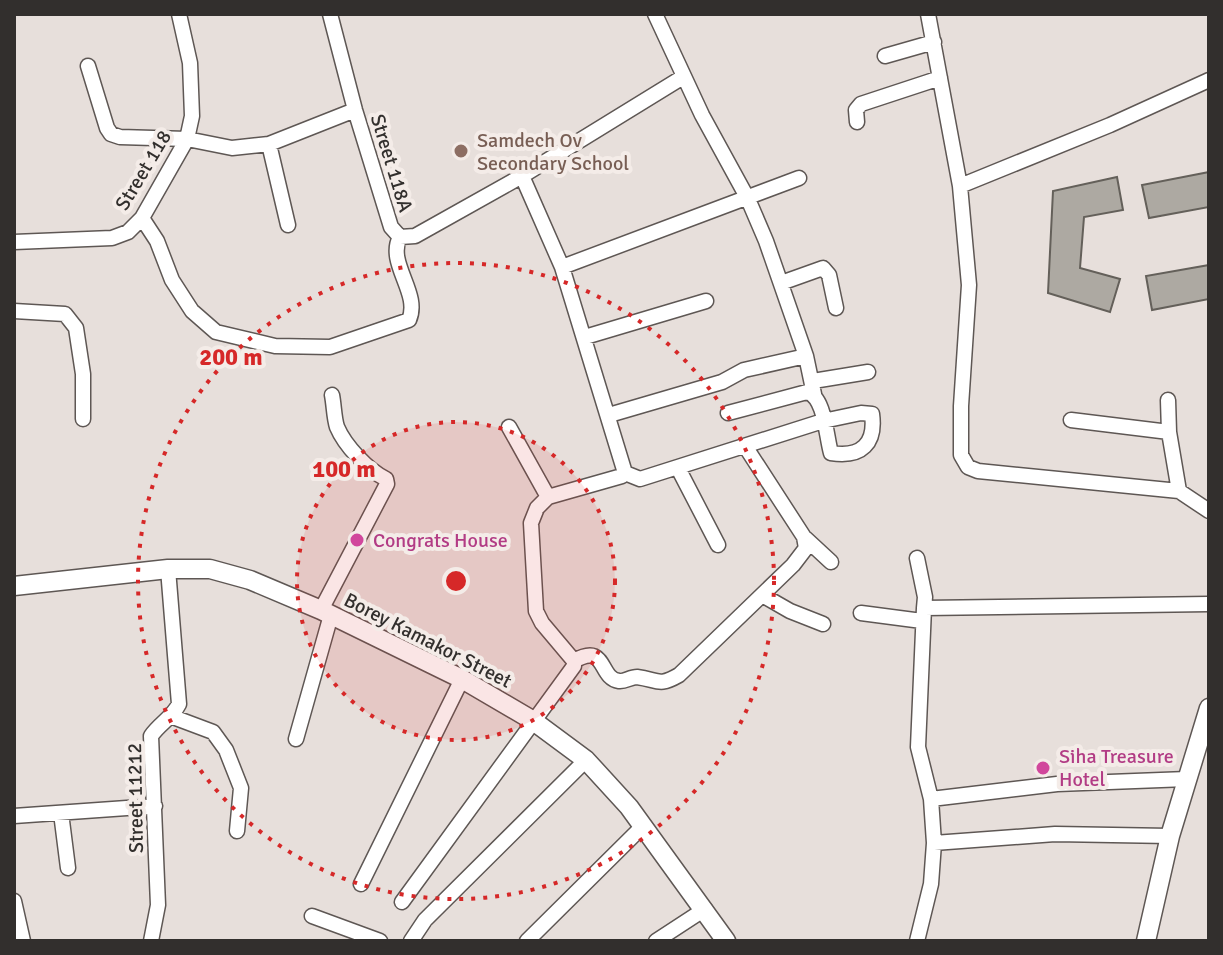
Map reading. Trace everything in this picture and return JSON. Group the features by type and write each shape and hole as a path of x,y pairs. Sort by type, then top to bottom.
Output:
{"main road":[{"name":"Borey Kamakor Street","path":"14,586 168,569 210,569 250,580 326,613 462,679 532,720 586,760 643,826 726,941"},
{"path":"1146,941 1170,836 1209,708"}],"street":[{"name":"Street 118","path":"14,242 112,238 128,232 142,218 187,139 192,116 190,63 179,14"},
{"name":"Street 118A","path":"330,14 391,227 400,237 415,236 522,176 683,77"},
{"path":"625,473 640,479 823,421 806,356 748,199 683,77 655,14"},
{"path":"928,14 960,186 969,285 961,455 968,467 978,471 1179,491 1209,511"},
{"path":"885,56 934,42"},
{"path":"88,66 101,115 111,134 187,139 232,148 269,144 355,110"},
{"path":"857,122 856,110 861,104 940,78"},
{"path":"960,186 1110,125 1209,80"},
{"path":"269,144 288,225"},
{"path":"522,176 562,267 625,473"},
{"path":"562,267 799,178"},
{"path":"142,218 157,241 172,280 192,311 216,332 275,346 330,347 409,320 411,307 395,250 400,237"},
{"path":"781,283 823,268 829,275 836,308"},
{"path":"585,337 706,301"},
{"path":"14,311 65,314 72,321 76,328 83,374 83,419"},
{"path":"609,415 722,382 744,370 806,356"},
{"path":"728,413 868,372"},
{"path":"296,739 326,613 387,484 386,479 372,472 360,459 337,427 332,395"},
{"path":"1168,400 1169,432 1179,491"},
{"path":"1071,420 1169,432"},
{"path":"509,427 548,497"},
{"path":"745,446 804,537 831,562"},
{"path":"678,468 718,545"},
{"path":"402,902 574,666 574,661 542,623 536,611 531,523 537,508 548,497 625,473"},
{"path":"574,661 585,655 595,656 614,680 620,682 637,677 665,683 679,675 801,557 806,548 804,537"},
{"path":"917,558 925,597 918,747 931,799 934,843 931,884 917,941"},
{"path":"168,569 179,704 173,717 213,732 226,750 241,788 237,831"},
{"path":"762,595 790,611 823,624"},
{"path":"861,613 923,615 1209,604"},
{"path":"361,884 462,679"},
{"name":"Street 11212","path":"151,941 158,905 151,736 159,725 173,717"},
{"path":"411,941 425,920 586,760"},
{"path":"931,799 1057,784 1187,779"},
{"path":"14,816 155,806"},
{"path":"61,813 68,868"},
{"path":"527,941 643,826"},
{"path":"934,843 1055,834 1170,836"},
{"path":"14,901 23,941"},
{"path":"656,941 705,909"},
{"path":"312,916 380,941"}],"building":[{"path":"1209,172 1209,207 1149,218 1142,185"},
{"path":"1117,177 1123,210 1084,217 1080,268 1120,279 1110,312 1048,293 1053,191"},
{"path":"1209,265 1209,299 1152,310 1146,276"}],"place":[{"name":"Samdech Ov Secondary School","path":"461,151"},
{"name":"Congrats House","path":"357,540"},
{"name":"Siha Treasure Hotel","path":"1043,768"}]}
